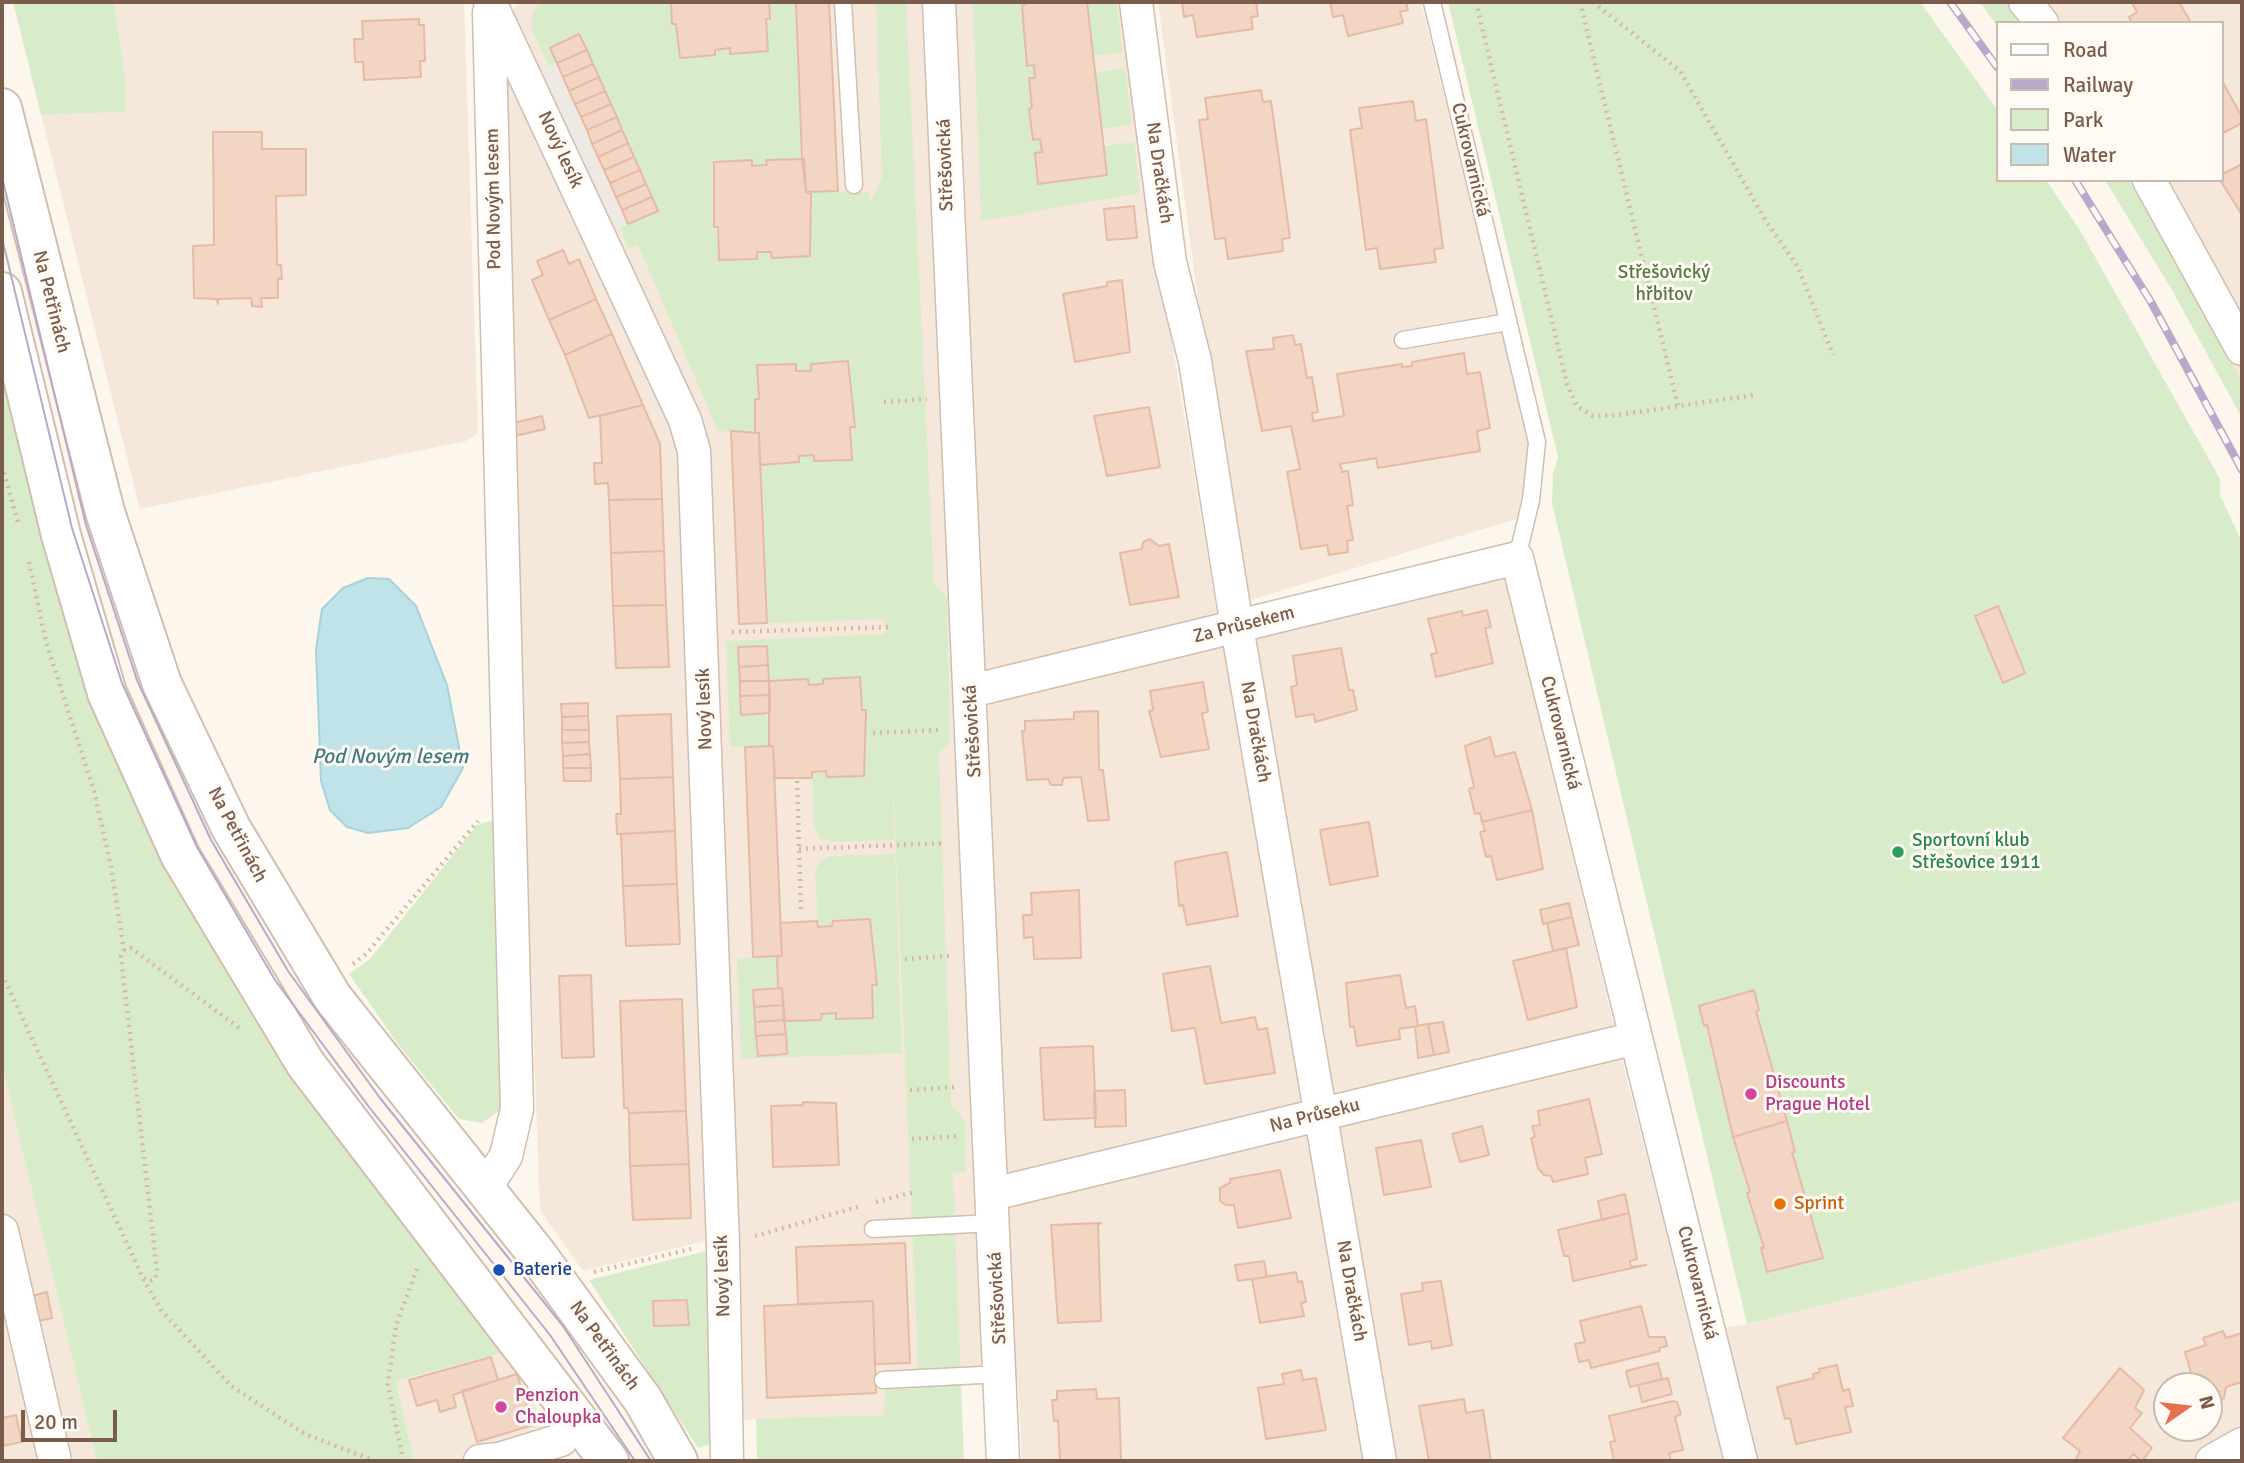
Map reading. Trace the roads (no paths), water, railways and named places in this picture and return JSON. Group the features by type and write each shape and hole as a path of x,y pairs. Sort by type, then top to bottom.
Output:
{"street":[{"name":"Pod Novým lesem","path":"486,1187 506,1156 517,1109 490,2"},
{"name":"Nový lesík","path":"490,2 680,408 694,451 722,1217 727,1461"},
{"name":"Střešovická","path":"939,2 989,1084 1003,1461"},
{"name":"Na Dračkách","path":"1136,2 1170,262 1195,361 1237,627 1380,1461"},
{"path":"2025,2 2040,21"},
{"name":"Na Petřinách","path":"2,108 105,512 162,684 231,828 333,998 486,1187 643,1400 678,1461"},
{"path":"2150,182 2242,349"},
{"path":"2,292 61,536 107,693 180,855 305,1063 566,1436 608,1461"},
{"name":"Za Průsekem","path":"971,691 1517,558"},
{"name":"Cukrovarnická","path":"1517,558 1741,1461"},
{"name":"Na Průseku","path":"994,1208 1321,1115 1636,1038"},
{"path":"2,1231 55,1461"},
{"path":"480,1461 499,1459 566,1436"},
{"path":"2212,1461 2242,1444"}],"lane":[{"path":"843,2 854,185"},
{"name":"Cukrovarnická","path":"1432,2 1537,442 1531,500 1517,558"},
{"path":"1403,341 1508,322"},
{"path":"873,1229 994,1208"},
{"path":"883,1380 1001,1374"}],"water":[{"name":"Pod Novým lesem","path":"368,578 389,579 416,606 447,685 463,768 441,807 408,828 368,833 347,827 330,810 321,781 316,650 322,609 343,588"}],"tram line":[{"path":"2,177 86,525 137,680 211,840 288,971 380,1098 563,1326 651,1461"},
{"path":"2,238 72,528 122,683 197,847 275,980 369,1107 550,1335 635,1461"}],"railway":[{"path":"1950,2 1996,66"},
{"path":"2076,182 2151,302 2242,470"}],"place":[{"name":"Sportovní klub Střešovice 1911","path":"1898,852"},
{"name":"Discounts Prague Hotel","path":"1751,1094"},
{"name":"Sprint","path":"1780,1204"},
{"name":"Baterie","path":"499,1270"},
{"name":"Penzion Chaloupka","path":"501,1407"}],"park label":[{"name":"Střešovický hřbitov","path":"1664,284"}]}
